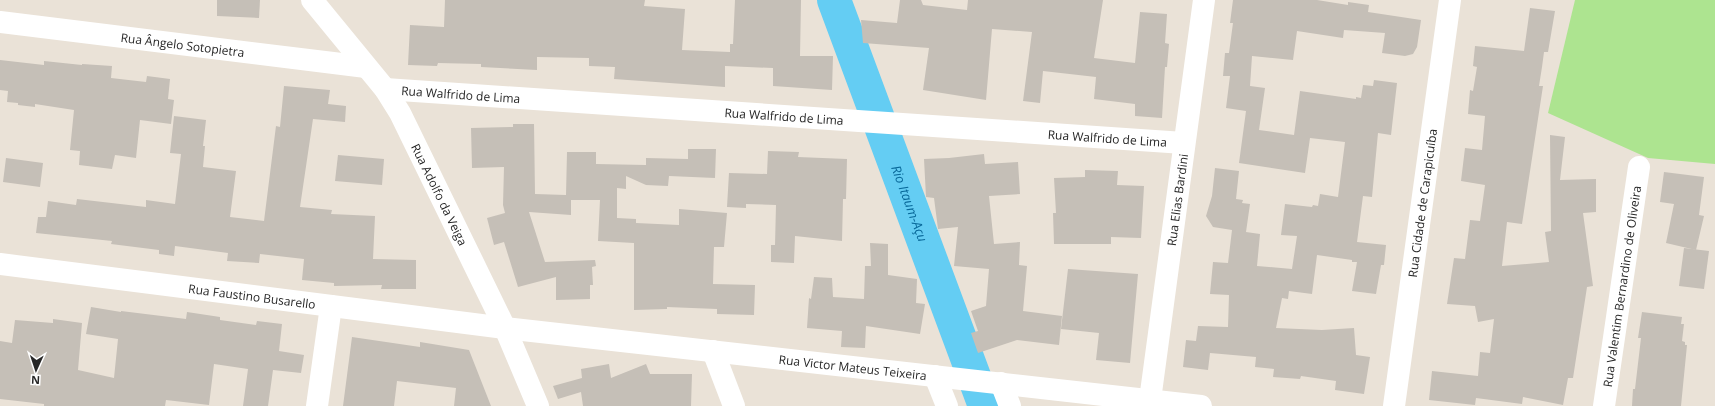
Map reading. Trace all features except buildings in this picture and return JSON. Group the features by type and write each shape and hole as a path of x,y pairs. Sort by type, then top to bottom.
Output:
{"street":[{"name":"Rua Adolfo da Veiga","path":"312,0 385,89 400,113 505,328 538,406"},
{"name":"Rua Elias Bardini","path":"1150,400 1204,0"},
{"name":"Rua Cidade de Carapicuíba","path":"1394,406 1450,0"},
{"name":"Rua Ângelo Sotopietra","path":"0,22 366,67"},
{"name":"Rua Walfrido de Lima","path":"385,89 1184,144"},
{"name":"Rua Valentim Bernardino de Oliveira","path":"1604,406 1639,167"},
{"name":"Rua Faustino Busarello","path":"0,264 505,328"},
{"path":"317,406 331,306"},
{"name":"Rua Victor Mateus Teixeira","path":"505,328 1202,406"},
{"path":"713,351 734,406"},
{"path":"935,376 947,406"},
{"path":"994,383 1010,406"}],"green space":[{"path":"1575,0 1715,0 1715,164 1648,158 1548,113"}],"waterway":[{"name":"Rio Itaum-Açu","path":"834,0 985,406"}]}
